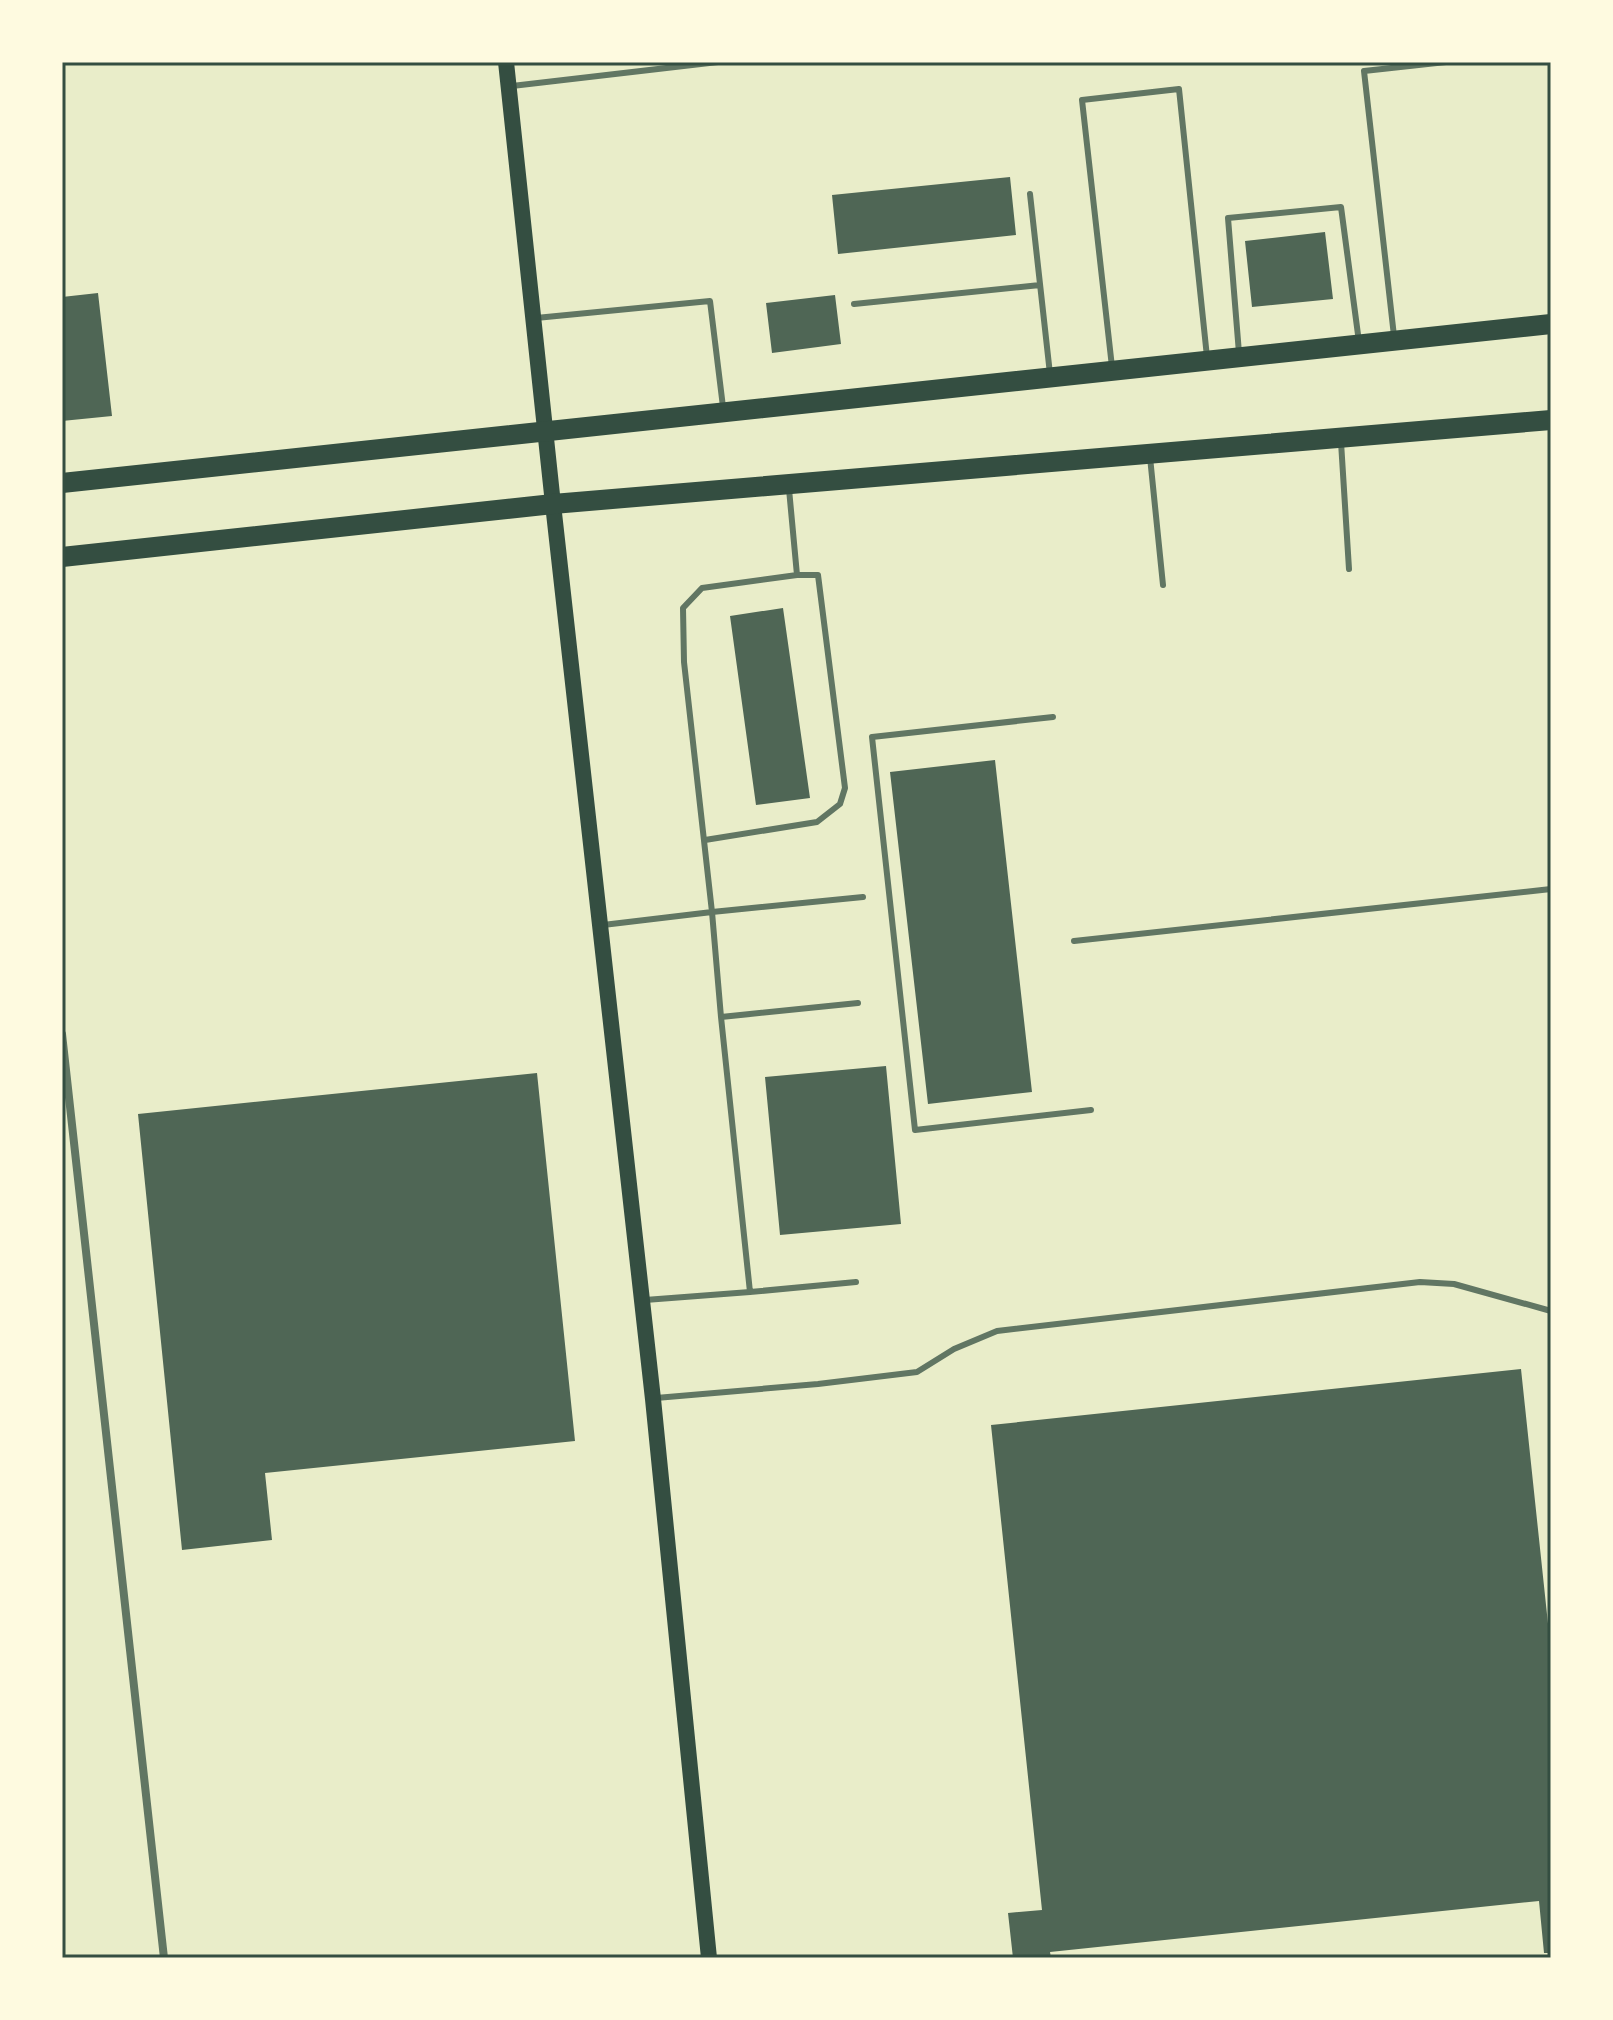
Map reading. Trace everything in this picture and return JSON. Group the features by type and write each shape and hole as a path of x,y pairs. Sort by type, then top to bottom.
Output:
{"main road":[{"path":"506,62 653,1399 709,1958"},
{"path":"62,483 1551,324"},
{"path":"62,557 553,504 1551,420"}],"street":[{"path":"62,1034 164,1958"}],"lane":[{"path":"509,87 718,62"},
{"path":"1394,341 1364,71 1446,62"},
{"path":"1113,371 1082,100 1110,96 1179,89 1208,360"},
{"path":"1030,194 1051,377"},
{"path":"1239,357 1228,218 1341,207 1359,344"},
{"path":"854,304 1040,285"},
{"path":"533,318 710,301 723,413"},
{"path":"1341,438 1349,569"},
{"path":"1150,454 1163,585"},
{"path":"789,486 797,575"},
{"path":"705,840 817,822 840,804 845,788 818,575 702,588 683,608 684,662 750,1292"},
{"path":"1053,717 872,737 915,1130 1091,1110"},
{"path":"1074,941 1551,889"},
{"path":"599,925 863,897"},
{"path":"721,1017 858,1003"},
{"path":"641,1300 856,1282"},
{"path":"653,1399 917,1372 954,1349 997,1331 1420,1282 1454,1284 1551,1311"}],"building":[{"path":"1010,177 1016,235 838,254 832,195"},
{"path":"1325,232 1333,299 1252,307 1245,241"},
{"path":"98,293 112,416 62,421 62,297"},
{"path":"835,295 841,344 772,353 766,303"},
{"path":"783,608 810,798 756,805 730,616"},
{"path":"995,760 1032,1092 928,1104 890,772"},
{"path":"886,1066 901,1224 780,1235 765,1077"},
{"path":"537,1073 575,1441 265,1473 272,1540 182,1550 138,1114"},
{"path":"1521,1369 1551,1652 1551,1953 1544,1953 1539,1901 1050,1952 1051,1958 1013,1958 1008,1913 1042,1910 991,1425"}]}
